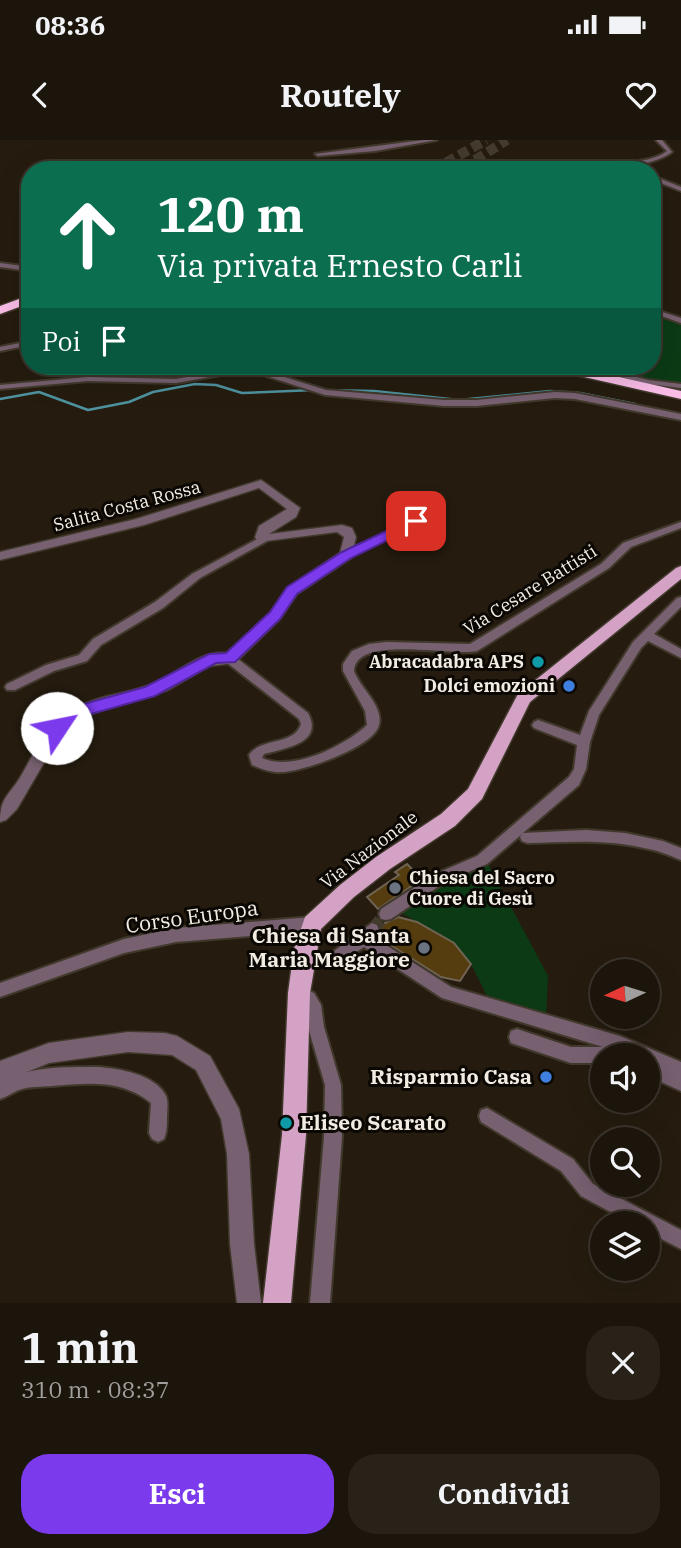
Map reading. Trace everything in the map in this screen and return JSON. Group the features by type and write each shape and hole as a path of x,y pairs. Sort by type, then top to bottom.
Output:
{"highway":[{"path":"0,303 21,296"},
{"path":"0,310 21,302"},
{"path":"593,375 681,395"}],"main road":[{"name":"Via Nazionale","path":"312,924 347,891 383,863 448,820 466,803 475,794 524,698 681,571"},
{"path":"277,1303 294,1135 299,993 305,948 312,924"}],"street":[{"path":"318,154 434,140"},
{"path":"638,161 664,156 670,151 659,140"},
{"path":"661,181 681,189"},
{"path":"0,265 21,268"},
{"path":"661,314 681,321"},
{"path":"0,349 21,345"},
{"path":"0,387 88,379 177,381 210,375"},
{"path":"271,375 325,392 444,403 565,396 681,416"},
{"path":"619,375 681,386"},
{"name":"Salita Costa Rossa","path":"0,556 140,522 261,484 294,508 292,513 264,529 261,537 263,539"},
{"path":"0,815 25,787 52,735 71,716 88,708 150,692 214,658 230,659 275,616 292,590 346,555 416,521"},
{"name":"Via Cesare Battisti","path":"230,659 304,716 309,723 308,730 302,736 260,750 256,761 262,765 304,765 347,746 373,727 374,716 349,673 350,661 359,653 398,645 459,650 473,648 605,566 627,545 681,525"},
{"path":"10,687 50,668 83,658 97,642 159,605 196,576 263,539 341,528 350,535 346,555"},
{"path":"386,914 440,878 482,860 564,792 580,769 584,742 593,714 636,645 681,601"},
{"path":"647,635 681,654"},
{"path":"538,725 584,742"},
{"path":"527,837 615,837 636,840 681,854"},
{"name":"Corso Europa","path":"0,990 124,946 176,935 312,924"},
{"path":"335,958 368,935 447,993 617,1043"},
{"path":"299,993 309,998 313,1005 316,1027 333,1085 334,1136 320,1303"},
{"path":"517,1037 571,1055 590,1055"},
{"path":"0,1072 49,1053 128,1042 177,1046 203,1063 231,1117 238,1154 242,1244 249,1303"},
{"path":"660,1062 681,1070"},
{"path":"660,1073 681,1083"},
{"path":"0,1091 16,1082 31,1079 124,1077 150,1090 159,1098 158,1133"},
{"path":"486,1116 567,1165 587,1190 681,1240"}],"green space":[{"path":"661,318 681,325 681,384 659,382 633,375 661,375"},
{"path":"487,862 548,976 546,1018 489,1000 471,964 454,943 398,911 436,887"}],"building":[{"name":"Chiesa del Sacro Cuore di Gesù","path":"407,864 422,879 378,909 367,897 399,875 395,872"},
{"name":"Chiesa di Santa Maria Maggiore","path":"398,917 417,922 454,943 471,964 460,981 441,977 387,943 380,934 381,928"}],"waterway":[{"path":"0,399 39,392 88,410 129,402 153,392 195,384 216,385 242,393 314,390"},
{"path":"322,390 374,391 459,400 550,391 580,393 635,404"}],"tunnel":[{"path":"449,161 486,140"},
{"path":"475,160 507,140"},
{"path":"372,930 386,914"}],"place":[{"name":"Abracadabra APS","path":"538,662"},
{"name":"Dolci emozioni","path":"569,686"},
{"name":"Chiesa del Sacro Cuore di Gesù","path":"395,888"},
{"name":"Chiesa di Santa Maria Maggiore","path":"424,948"},
{"name":"Risparmio Casa","path":"546,1077"},
{"name":"Eliseo Scarato","path":"286,1123"}],"route":[{"path":"57,728 71,716 88,708 150,692 214,658 230,659 275,616 282,601 292,590 346,555 416,521"}]}
